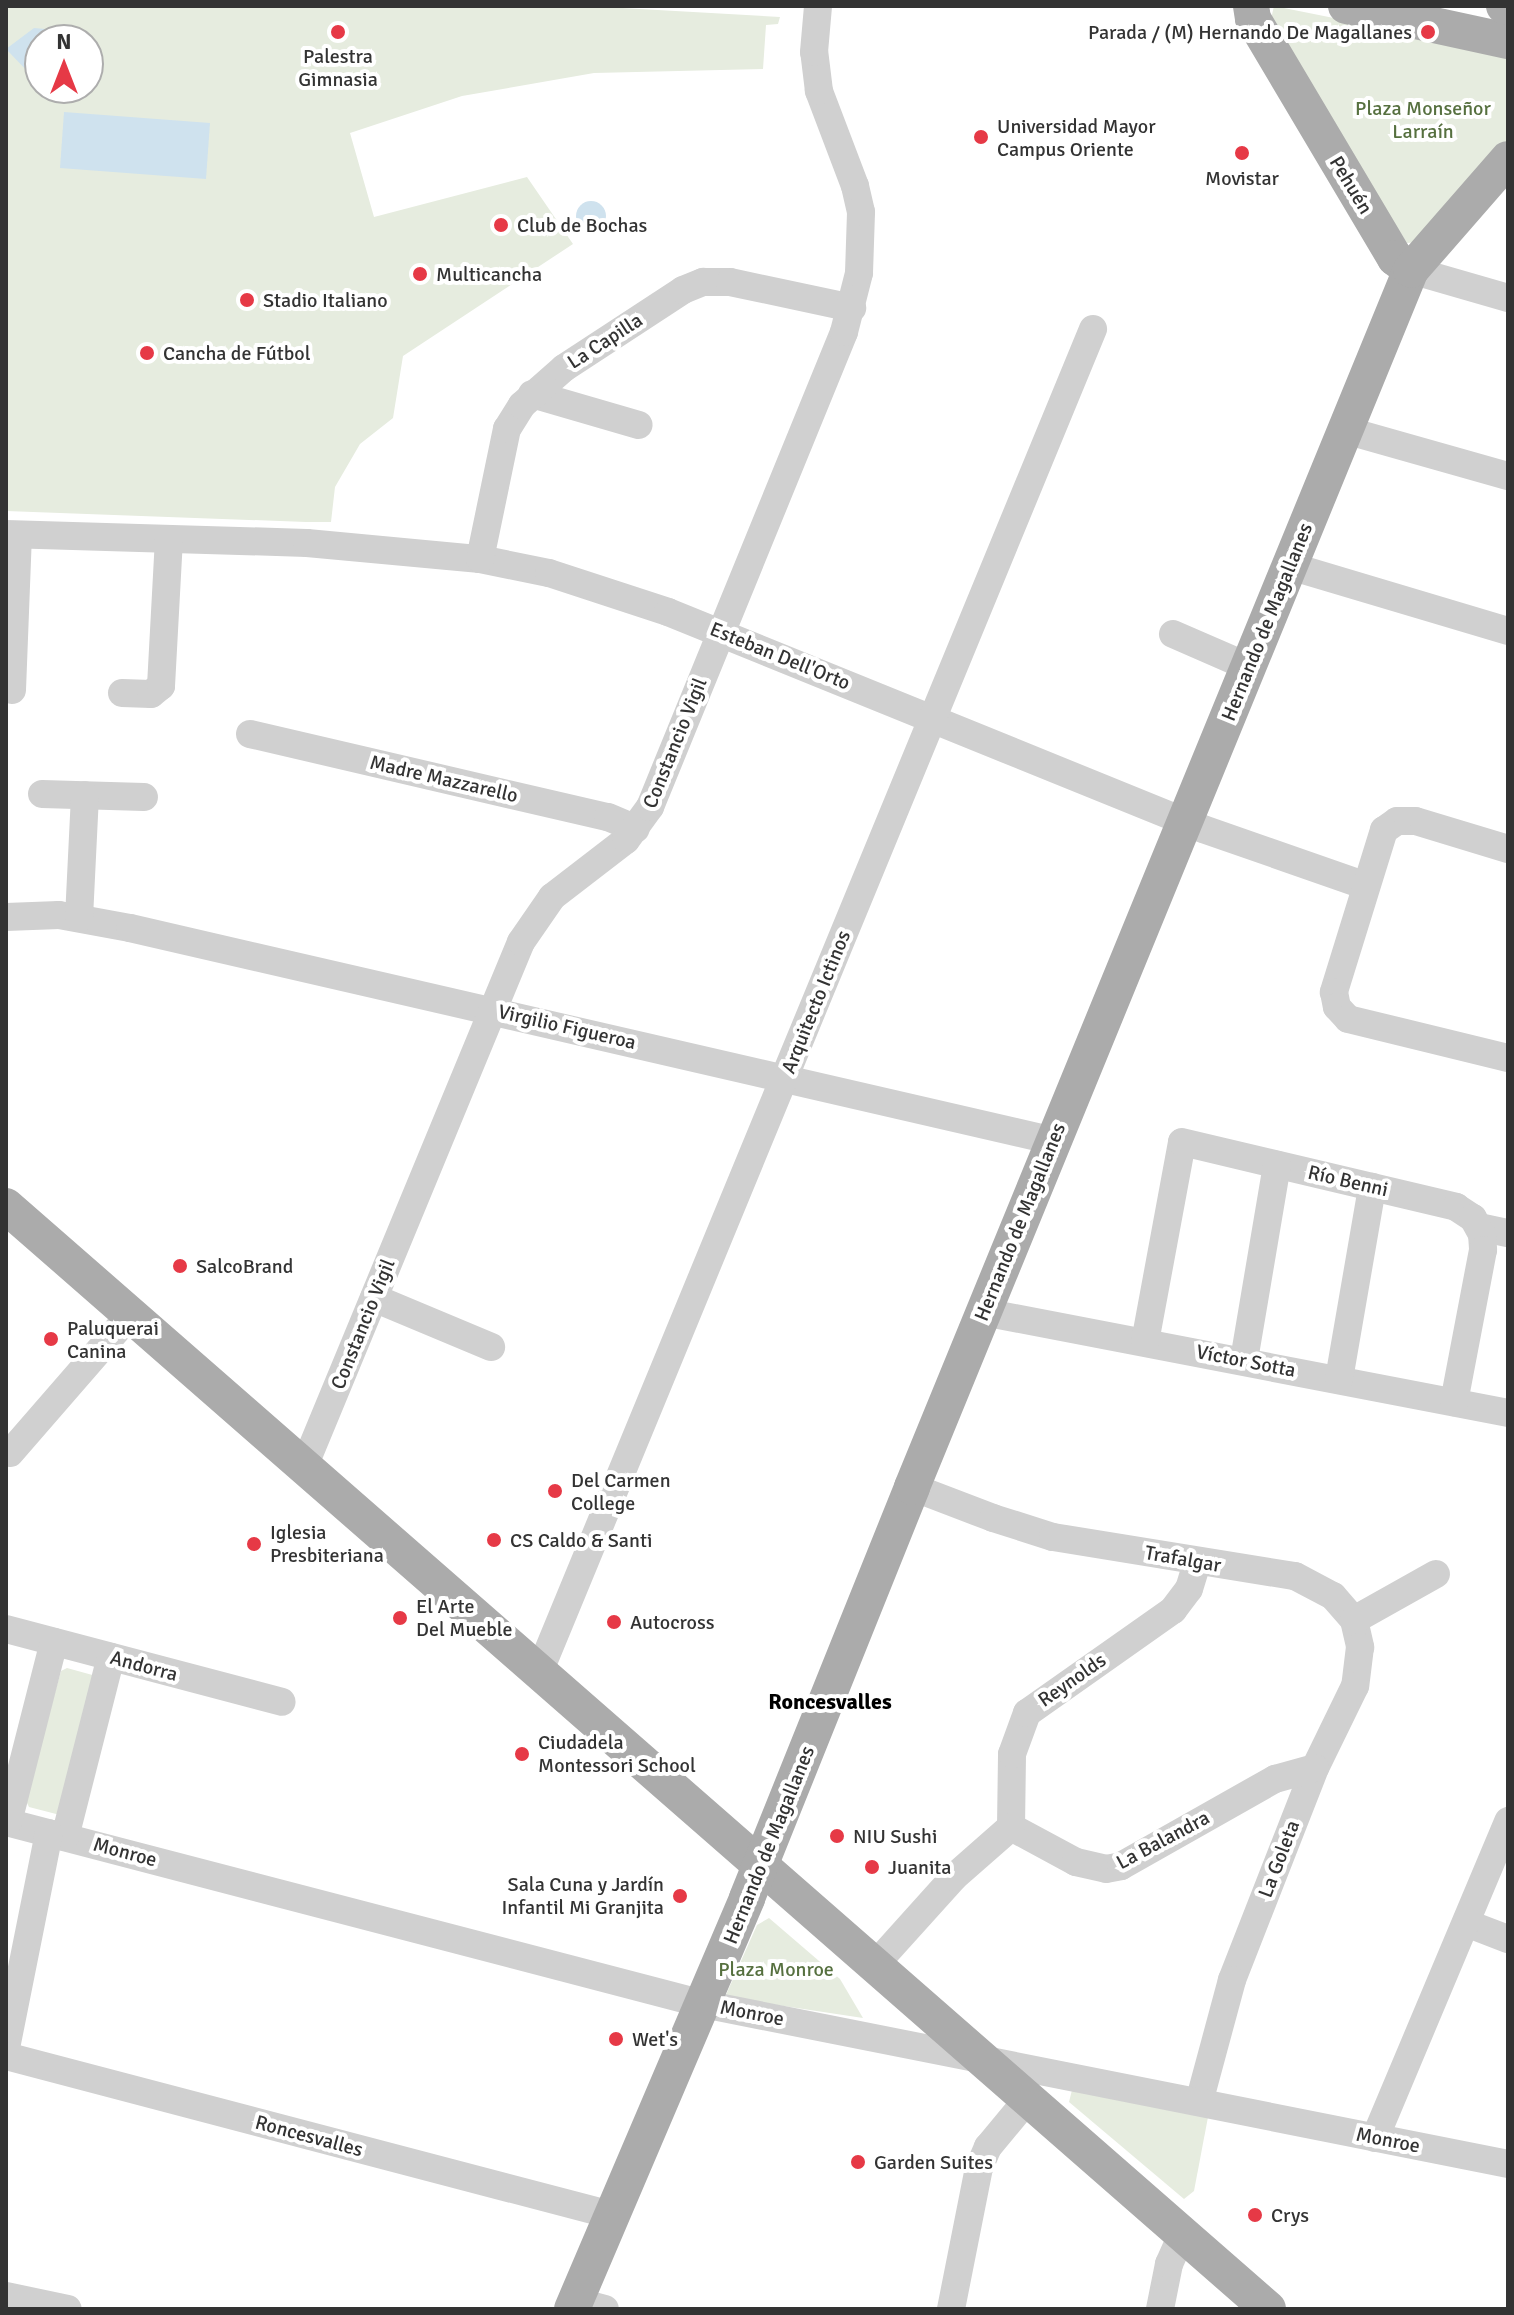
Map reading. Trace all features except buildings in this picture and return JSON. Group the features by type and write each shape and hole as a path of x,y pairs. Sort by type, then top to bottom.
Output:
{"main road":[{"name":"Pehuén","path":"1251,6 1253,19 1395,258 1411,270"},
{"path":"1346,6 1508,41"},
{"name":"Hernando de Magallanes","path":"584,2306 611,2215 760,1868 983,1312 1411,270 1508,159"},
{"path":"6,1206 538,1675 1268,2309"}],"street":[{"name":"Constancio Vigil","path":"303,1469 521,942 540,910 636,829 650,807 852,308 861,255 861,212 855,186 819,91 814,52 818,6"},
{"path":"1411,270 1508,298"},
{"name":"La Capilla","path":"480,559 502,442 513,417 532,394 564,368 683,290 703,282 730,282 852,308"},
{"name":"Arquitecto Ictinos","path":"538,1675 1093,329"},
{"path":"532,394 639,425"},
{"path":"1345,430 1508,476"},
{"name":"Esteban Dell'Orto","path":"12,690 12,534 307,543 480,559 584,583 721,632 1184,821 1364,885"},
{"path":"122,693 151,694 161,686 169,539"},
{"path":"1290,566 1508,631"},
{"path":"1173,634 1249,667"},
{"name":"Madre Mazzarello","path":"250,734 608,817 636,829"},
{"path":"42,794 144,797"},
{"path":"79,918 85,795"},
{"path":"1508,849 1415,821 1397,821 1384,830 1364,885 1334,992 1341,1014 1348,1019 1508,1058"},
{"name":"Virgilio Figueroa","path":"6,917 38,914 79,918 493,1010 1054,1141"},
{"name":"Río Benni","path":"1145,1342 1182,1142 1456,1207 1479,1227 1508,1233"},
{"path":"1244,1360 1277,1165"},
{"path":"1339,1379 1372,1187"},
{"path":"1454,1402 1483,1250 1479,1227"},
{"path":"374,1298 491,1347"},
{"name":"Víctor Sotta","path":"983,1312 1508,1413"},
{"path":"10,1453 130,1315"},
{"name":"Trafalgar","path":"912,1487 1053,1537 1308,1580 1333,1596 1354,1620"},
{"name":"Reynolds","path":"1011,1827 1012,1754 1027,1713 1173,1610 1189,1589 1197,1562"},
{"path":"1354,1620 1436,1574"},
{"name":"La Goleta","path":"1199,2102 1232,1980 1315,1768 1358,1674 1360,1647 1354,1620"},
{"name":"Andorra","path":"6,1629 282,1702"},
{"path":"7,1822 54,1642"},
{"path":"6,2048 57,1835 111,1657"},
{"name":"La Balandra","path":"1011,1827 1076,1862 1106,1869 1121,1866 1275,1779 1315,1768"},
{"path":"1375,2138 1508,1821"},
{"name":"Monroe","path":"7,1822 703,2004 1508,2164"},
{"path":"873,1967 954,1877 1011,1827"},
{"path":"1466,1923 1508,1939"},
{"name":"Roncesvalles","path":"6,2056 611,2215"},
{"path":"951,2309 979,2168 988,2147 1027,2100"},
{"path":"1160,2309 1169,2264 1182,2235"},
{"path":"6,2296 68,2309"}],"green space":[{"name":"Stadio Italiano","path":"6,6 587,6 780,17 778,24 766,25 763,69 594,73 462,96 350,133 374,217 527,177 573,244 403,356 393,418 360,444 335,487 331,522 6,511"},
{"name":"Plaza Monseñor Larraín","path":"1274,6 1508,53 1508,145 1420,242 1407,243 1269,28"},
{"path":"67,1668 96,1676 60,1815 29,1807 25,1799 61,1671"},
{"name":"Plaza Monroe","path":"769,1918 840,1979 863,2018 725,1997 757,1925"},
{"path":"1072,2090 1208,2117 1194,2191 1184,2199 1069,2102"}],"water":[{"path":"24,36 24,68 6,49"},
{"path":"64,112 210,123 206,179 60,168"},
{"path":"591,201 602,205 606,216 602,227 591,231 580,227 576,216 580,205"}],"place":[{"name":"Palestra Gimnasia","path":"338,32"},
{"name":"Parada / (M) Hernando De Magallanes","path":"1428,32"},
{"name":"Universidad Mayor Campus Oriente","path":"981,137"},
{"name":"Movistar","path":"1242,153"},
{"name":"Club de Bochas","path":"501,225"},
{"name":"Multicancha","path":"420,274"},
{"name":"Stadio Italiano","path":"247,300"},
{"name":"Cancha de Fútbol","path":"147,353"},
{"name":"SalcoBrand","path":"180,1266"},
{"name":"Paluquerai Canina","path":"51,1339"},
{"name":"Del Carmen College","path":"555,1491"},
{"name":"CS Caldo & Santi","path":"494,1540"},
{"name":"Iglesia Presbiteriana","path":"254,1544"},
{"name":"El Arte Del Mueble","path":"400,1618"},
{"name":"Autocross","path":"614,1622"},
{"name":"Ciudadela Montessori School","path":"522,1754"},
{"name":"NIU Sushi","path":"837,1836"},
{"name":"Juanita","path":"872,1867"},
{"name":"Sala Cuna y Jardín Infantil Mi Granjita","path":"680,1896"},
{"name":"Wet's","path":"616,2039"},
{"name":"Garden Suites","path":"858,2162"},
{"name":"Crys","path":"1255,2215"}],"district":[{"name":"Roncesvalles","path":"830,1702"}]}
